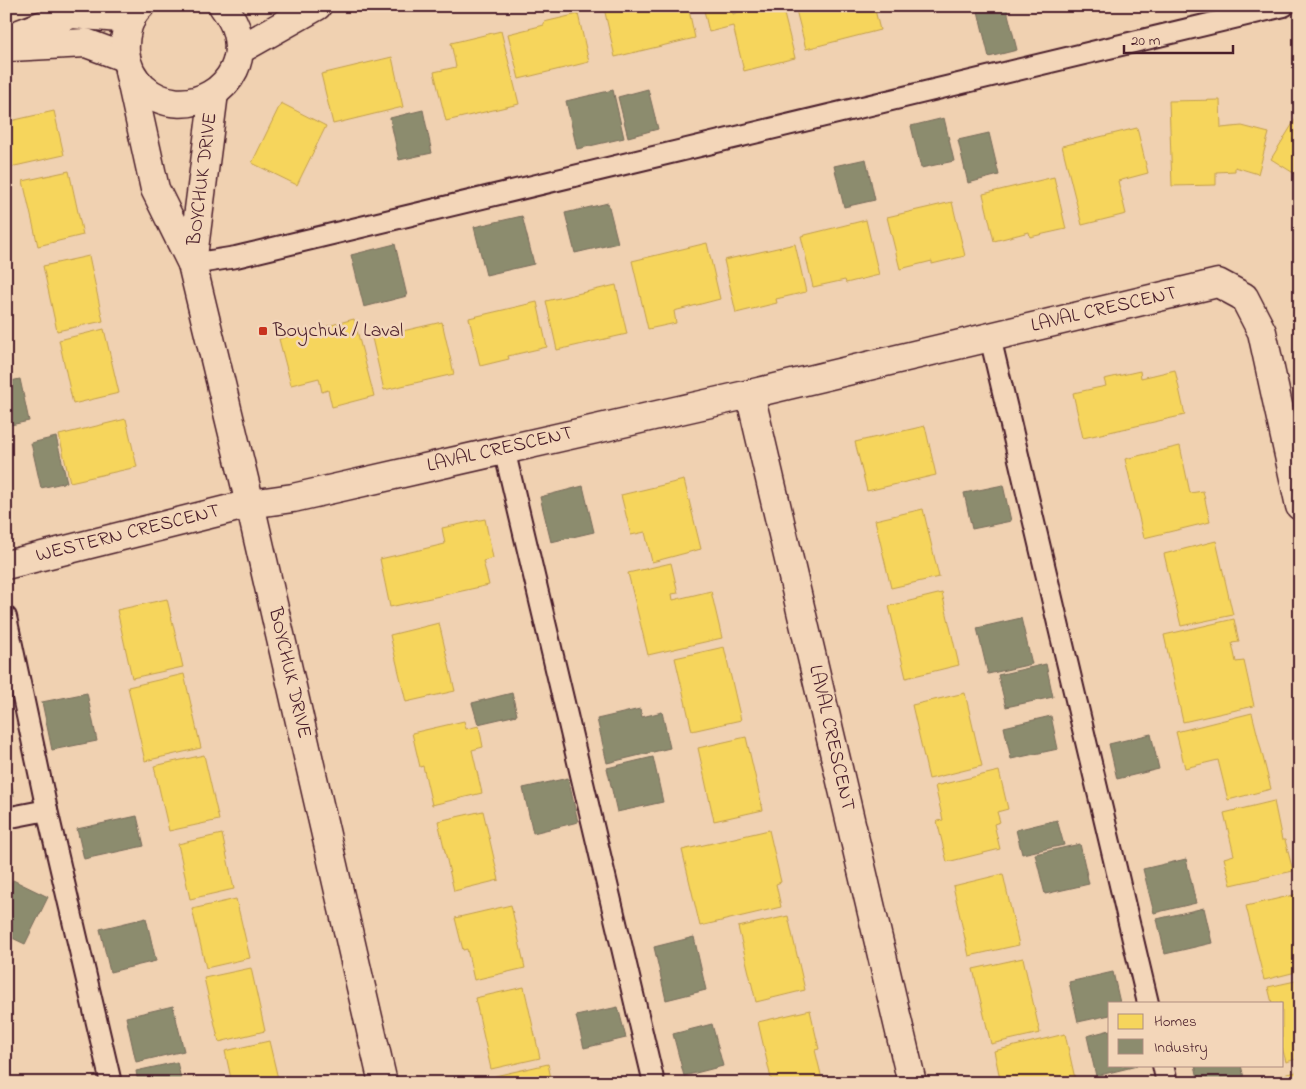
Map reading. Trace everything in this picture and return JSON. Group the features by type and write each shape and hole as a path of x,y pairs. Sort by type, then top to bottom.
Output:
{"street":[{"path":"6,47 86,43 127,65 137,82 149,93 165,100 181,103 198,101 214,93 226,82 235,66 239,50 237,33 231,18 222,6"},
{"path":"239,50 316,6"},
{"path":"6,39 72,14 134,10"},
{"name":"BOYCHUK DRIVE","path":"134,10 124,45 155,189 192,264 250,504 383,1083"},
{"name":"BOYCHUK DRIVE","path":"192,264 214,93"},
{"name":"LAVAL CRESCENT","path":"250,504 293,498 750,394 1218,283 1244,297 1262,332 1300,506"},
{"name":"LAVAL CRESCENT","path":"750,394 912,1083"},
{"name":"WESTERN CRESCENT","path":"6,564 250,504"}],"lane":[{"path":"192,264 246,254 1284,6"},
{"path":"990,337 1148,1002"},
{"path":"504,449 654,1083"},
{"path":"6,617 47,810 111,1083"},
{"path":"6,818 47,810"},
{"path":"1163,1066 1167,1083"}],"building: Homes":[{"path":"612,6 688,6 695,38 615,57 604,8"},
{"path":"703,6 731,6 733,14 741,11 740,6 782,6 795,58 744,71 733,26 709,32"},
{"path":"795,6 874,6 880,30 806,49"},
{"path":"578,14 589,62 519,79 508,34 544,25 544,22"},
{"path":"501,31 519,104 446,121 434,72 456,67 451,43"},
{"path":"392,57 403,107 333,124 321,74"},
{"path":"1220,100 1221,128 1242,126 1269,133 1258,174 1235,167 1235,171 1216,172 1216,185 1172,186 1169,101"},
{"path":"281,103 326,126 297,185 252,163"},
{"path":"54,111 64,155 6,168 6,122"},
{"path":"1300,112 1300,177 1271,159"},
{"path":"1137,128 1148,173 1118,181 1126,214 1082,225 1062,146"},
{"path":"69,171 83,235 38,246 23,181"},
{"path":"1054,177 1066,229 1030,237 1029,232 994,241 983,194"},
{"path":"952,202 965,256 932,264 932,261 900,269 887,217"},
{"path":"866,220 879,275 846,283 845,280 813,287 801,236"},
{"path":"707,243 720,299 674,311 676,323 648,329 632,261"},
{"path":"795,244 806,292 776,299 777,303 736,313 724,260"},
{"path":"89,256 103,321 57,331 43,266"},
{"path":"616,285 627,334 557,350 546,301"},
{"path":"537,302 547,347 508,356 509,359 480,366 469,318"},
{"path":"354,319 374,396 332,407 328,390 322,392 319,378 291,385 279,339"},
{"path":"442,322 454,374 384,390 372,338"},
{"path":"104,329 119,393 73,404 59,340"},
{"path":"1175,370 1185,415 1083,438 1073,393 1106,386 1104,379 1140,371 1141,378"},
{"path":"126,419 137,467 70,482 59,435"},
{"path":"925,426 936,475 867,491 855,442"},
{"path":"1180,446 1190,493 1203,491 1210,522 1144,538 1125,459"},
{"path":"684,480 701,549 652,562 645,532 631,535 621,495"},
{"path":"923,509 939,577 891,588 875,520"},
{"path":"485,519 493,558 483,561 489,585 390,607 380,559 445,544 442,528"},
{"path":"1216,541 1233,615 1181,626 1164,554"},
{"path":"671,563 678,593 672,594 673,600 711,591 722,638 648,655 628,573"},
{"path":"942,593 959,665 906,678 889,606"},
{"path":"167,599 183,667 132,678 117,610"},
{"path":"1234,619 1239,642 1232,643 1236,662 1244,661 1254,706 1183,722 1164,635"},
{"path":"439,623 455,691 406,702 390,635"},
{"path":"724,647 741,720 692,731 675,658"},
{"path":"184,674 201,748 145,761 128,687"},
{"path":"965,693 982,766 929,779 912,705"},
{"path":"1252,713 1271,789 1228,800 1218,760 1185,768 1176,732"},
{"path":"464,721 466,729 479,726 483,747 472,750 482,793 432,805 423,766 420,767 412,733"},
{"path":"746,737 763,810 714,821 698,748"},
{"path":"204,755 219,820 169,831 154,766"},
{"path":"999,771 1008,809 997,812 1000,822 994,824 1000,849 947,862 937,821 943,820 935,786"},
{"path":"1274,801 1282,840 1285,840 1293,871 1231,885 1224,858 1234,855 1224,813"},
{"path":"483,811 499,880 454,891 438,821"},
{"path":"769,830 781,882 776,884 781,907 700,926 682,850"},
{"path":"222,834 234,889 190,899 178,844"},
{"path":"1003,874 1019,945 969,956 953,886"},
{"path":"1298,894 1300,902 1300,971 1264,980 1246,906"},
{"path":"236,899 250,958 206,968 192,909"},
{"path":"511,905 525,968 474,980 467,949 463,950 455,918"},
{"path":"788,916 805,990 756,1002 738,927"},
{"path":"1023,958 1040,1033 991,1044 973,969"},
{"path":"251,968 265,1031 219,1042 204,978"},
{"path":"1300,980 1300,1058 1286,1062 1284,1054 1284,1002 1272,1002 1268,987"},
{"path":"524,987 540,1058 491,1069 475,998"},
{"path":"810,1010 819,1049 815,1050 823,1083 772,1083 758,1022"},
{"path":"1065,1034 1076,1083 1001,1083 994,1051"},
{"path":"269,1041 279,1083 232,1083 225,1051"},
{"path":"548,1064 552,1083 497,1083 495,1076"},
{"path":"1300,1071 1300,1083 1266,1083 1266,1079"}],"building: Industry":[{"path":"1006,6 1017,50 989,57 977,7"},
{"path":"648,89 658,129 628,137 618,97"},
{"path":"613,90 624,138 577,149 566,101"},
{"path":"423,110 432,153 399,160 390,118"},
{"path":"944,118 954,161 921,168 911,126"},
{"path":"989,133 999,175 968,183 958,140"},
{"path":"866,159 875,200 844,207 834,166"},
{"path":"608,203 618,243 575,253 565,213"},
{"path":"522,216 534,264 486,275 474,227"},
{"path":"395,244 407,296 364,307 351,255"},
{"path":"20,379 29,421 6,426 6,382"},
{"path":"56,437 67,482 41,488 31,443"},
{"path":"1003,485 1011,521 972,529 964,493"},
{"path":"583,486 594,532 551,542 540,497"},
{"path":"1021,618 1032,664 988,674 977,628"},
{"path":"1046,664 1053,697 1006,707 998,675"},
{"path":"87,693 97,741 52,750 42,702"},
{"path":"512,693 517,715 478,724 472,703"},
{"path":"640,709 642,717 662,712 670,748 607,763 597,719"},
{"path":"1051,716 1058,749 1011,759 1004,727"},
{"path":"1151,734 1159,769 1117,779 1109,744"},
{"path":"653,757 663,802 617,812 607,768"},
{"path":"6,763 14,796 6,798"},
{"path":"568,778 578,822 533,833 523,788"},
{"path":"137,816 144,846 84,859 77,829"},
{"path":"1057,820 1064,845 1022,854 1016,830"},
{"path":"1080,844 1089,884 1045,894 1035,854"},
{"path":"1186,859 1196,903 1154,913 1143,869"},
{"path":"13,880 48,897 25,944 6,935 6,894"},
{"path":"1204,908 1212,943 1165,954 1157,919"},
{"path":"146,918 156,961 110,972 100,929"},
{"path":"694,937 706,990 666,1000 654,947"},
{"path":"1113,972 1120,1002 1108,1002 1108,1015 1078,1022 1069,982"},
{"path":"173,1006 184,1051 136,1062 126,1017"},
{"path":"618,1007 626,1038 584,1048 576,1016"},
{"path":"712,1024 723,1066 684,1076 673,1034"},
{"path":"1108,1031 1108,1066 1137,1066 1096,1076 1087,1036"},
{"path":"177,1062 182,1083 138,1083 136,1071"},
{"path":"1195,1066 1241,1066 1244,1078 1223,1083 1199,1083"}],"place":[{"name":"Boychuk / Laval","path":"263,331"}]}
